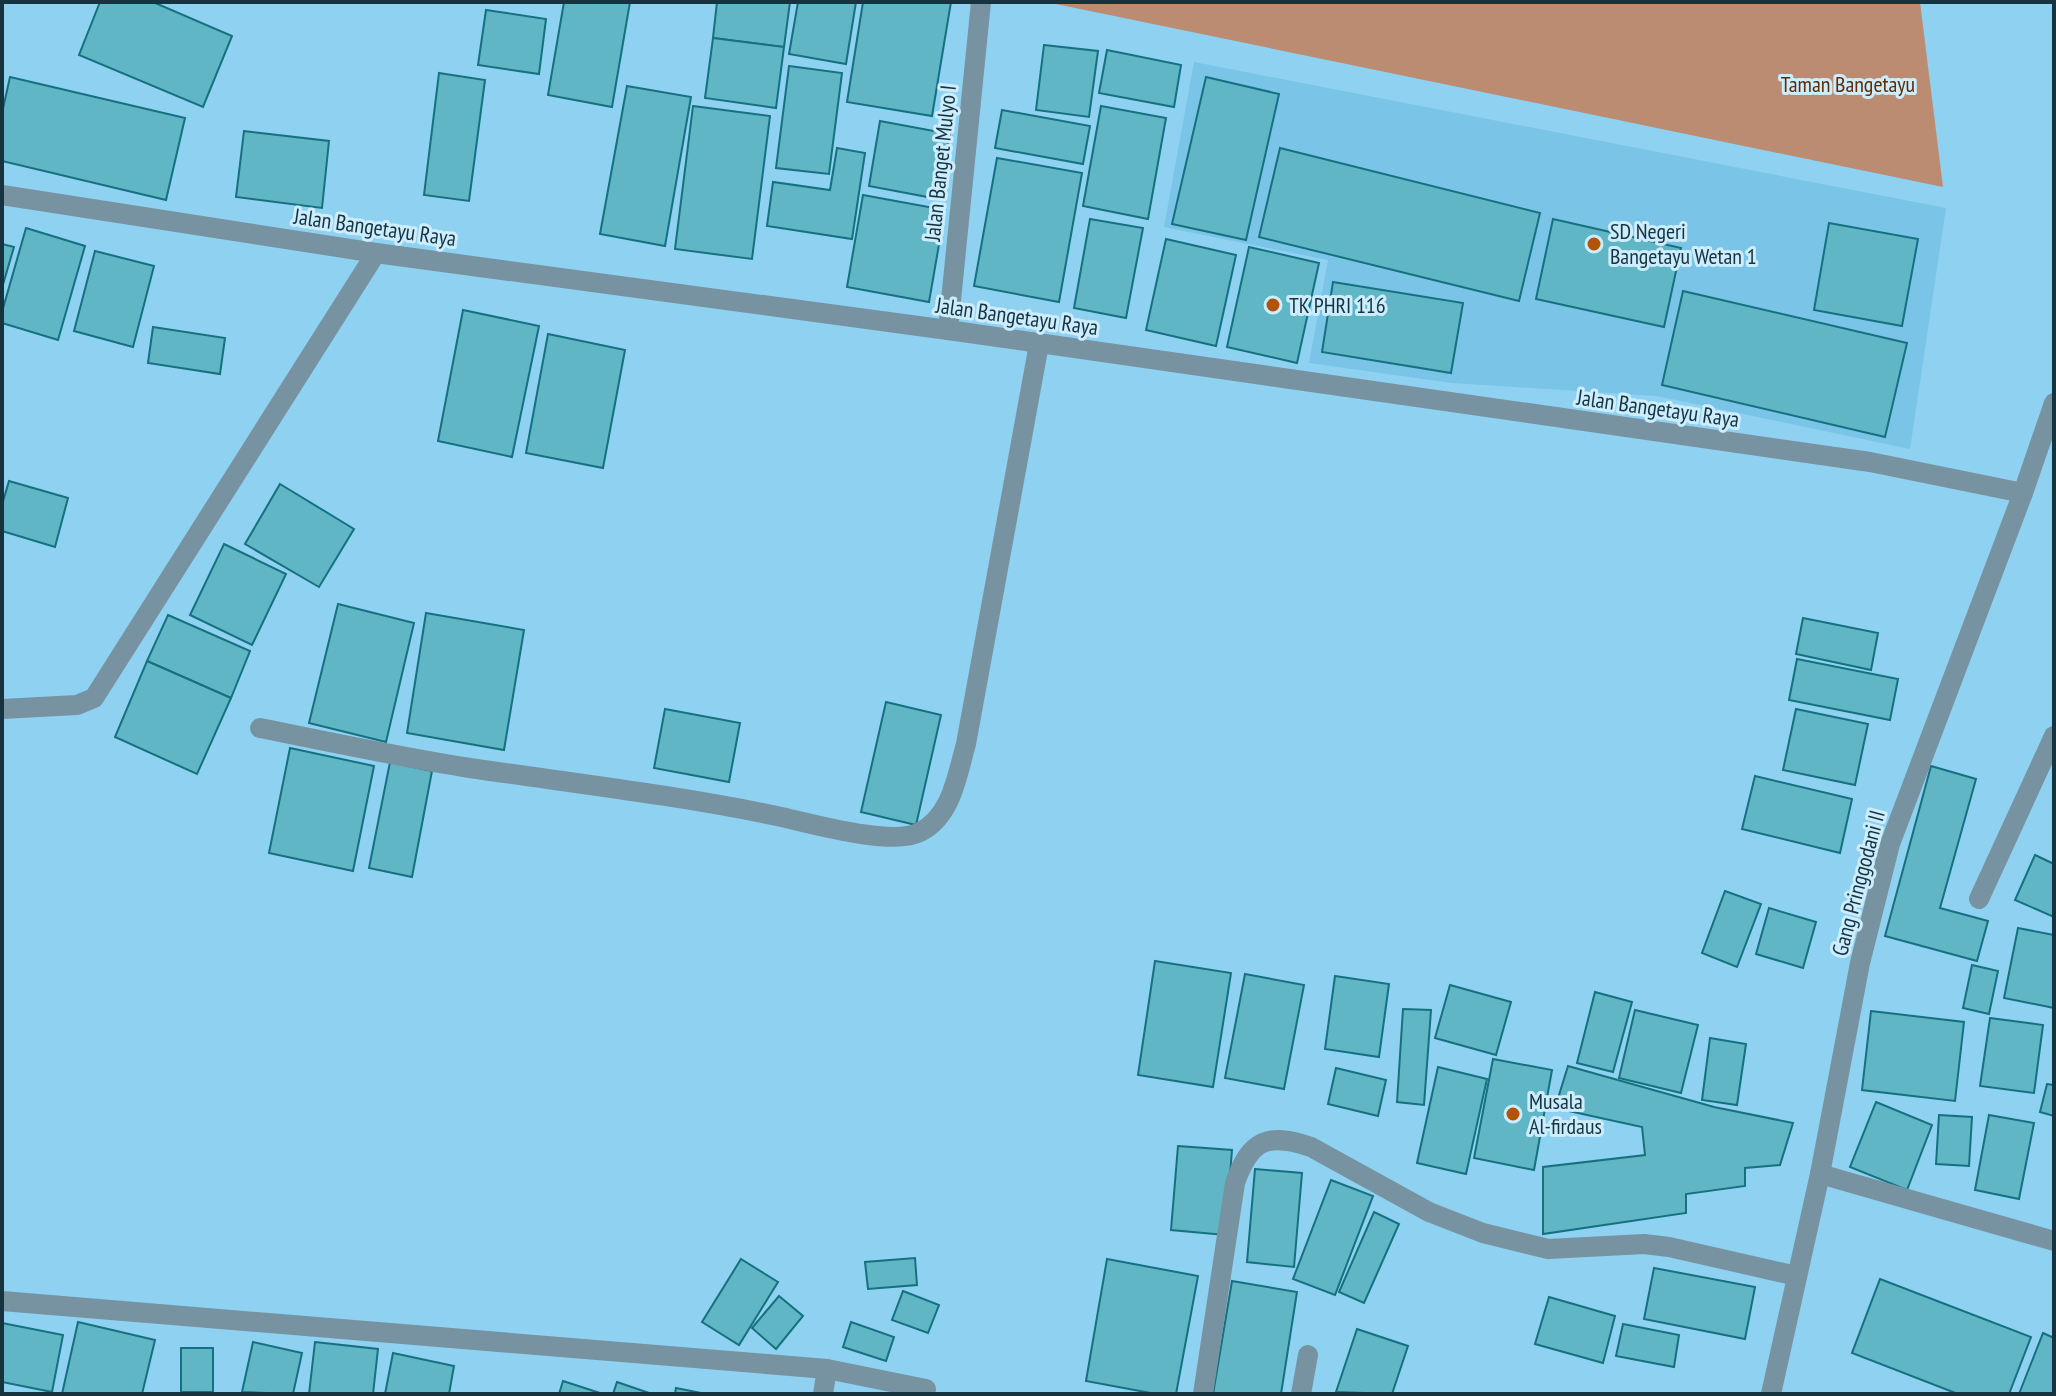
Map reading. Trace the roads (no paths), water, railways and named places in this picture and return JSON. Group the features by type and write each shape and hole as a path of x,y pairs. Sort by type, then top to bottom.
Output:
{"street":[{"name":"Jalan Banget Mulyo I","path":"948,330 981,2"},
{"name":"Jalan Bangetayu Raya","path":"2,195 376,253 948,330 1870,462 2023,493"},
{"path":"2,709 77,705 94,698 376,253"},
{"path":"260,728 465,767 744,809 867,835 899,838 919,833 939,819 953,792 966,744 1039,344"},
{"name":"Gang Pringgodani II","path":"1771,1394 1820,1174 1860,963 1890,844 2054,403"},
{"path":"1979,899 2054,736"},
{"path":"1203,1394 1235,1183 1242,1161 1255,1145 1270,1140 1311,1147 1429,1212 1483,1233 1548,1249 1644,1244 1669,1247 1797,1276"},
{"path":"1820,1174 2054,1241"},
{"path":"2,1301 827,1369 926,1389"},
{"path":"1301,1394 1308,1355"},
{"path":"823,1394 827,1369"}],"place":[{"name":"SD Negeri Bangetayu Wetan 1","path":"1594,244"},
{"name":"TK PHRI 116","path":"1273,305"},
{"name":"Musala Al-firdaus","path":"1513,1114"}],"park label":[{"name":"Taman Bangetayu","path":"1848,84"}]}
